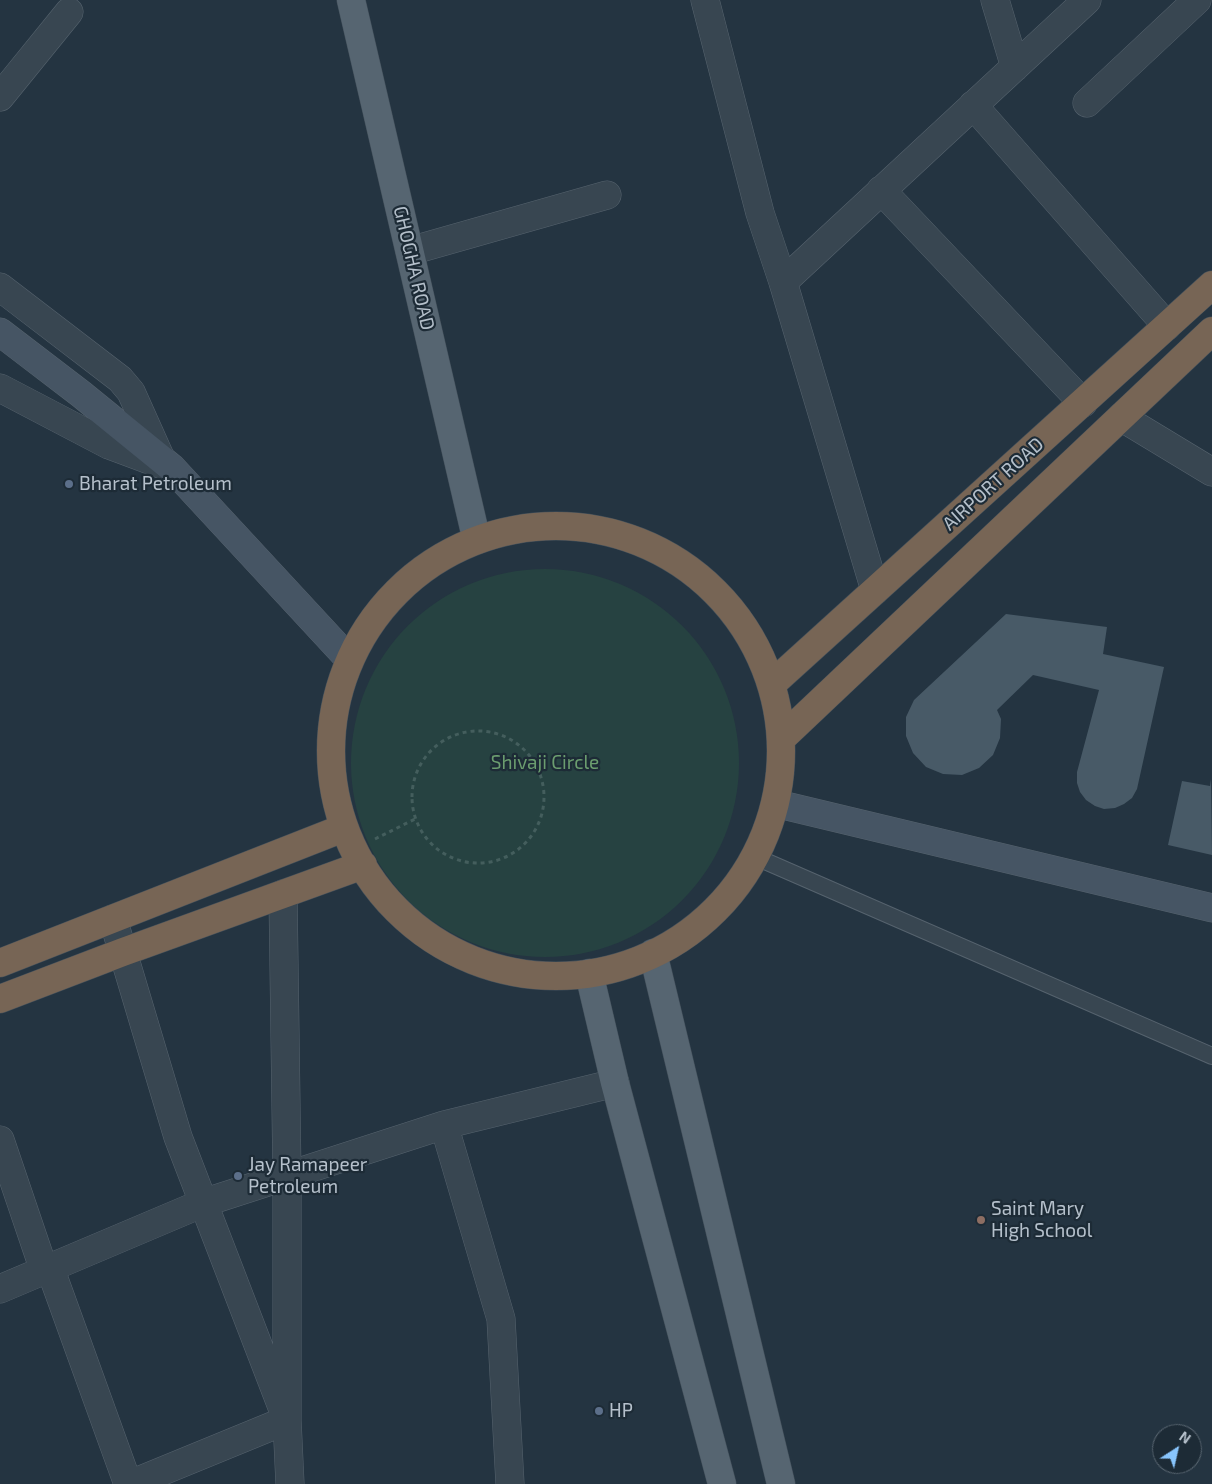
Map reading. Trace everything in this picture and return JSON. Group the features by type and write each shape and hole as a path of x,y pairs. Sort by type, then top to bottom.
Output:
{"highway":[{"name":"AIRPORT ROAD","path":"773,683 1212,285"},
{"name":"AIRPORT ROAD","path":"783,737 1212,332"},
{"path":"1055,428 1082,455"},
{"path":"567,524 656,546 728,603 773,683 783,737 778,804 758,858 703,926 626,968 540,978 456,956 386,904 353,848 327,742 347,657 400,584 476,537 567,524"},
{"path":"0,999 282,894 353,848"},
{"path":"0,963 113,918 353,848"}],"main road":[{"name":"GHOGHA ROAD","path":"351,0 476,537"},
{"path":"653,953 783,1483"},
{"path":"589,972 615,1083 722,1484"}],"street":[{"path":"706,0 760,212 783,282 875,590"},
{"path":"995,0 1015,67"},
{"path":"783,282 1087,0"},
{"path":"1087,103 1197,0"},
{"path":"0,97 70,12"},
{"path":"973,105 1167,326"},
{"path":"881,190 1083,402"},
{"path":"410,251 607,195"},
{"path":"0,287 120,380 131,392 167,464"},
{"path":"0,332 81,394 167,464 347,657"},
{"path":"0,388 109,445 167,464"},
{"path":"1121,418 1212,472"},
{"path":"778,804 1212,908"},
{"path":"282,894 287,1176 287,1420 290,1484"},
{"path":"113,918 178,1137 287,1420"},
{"path":"0,1289 203,1203 444,1126 615,1083"},
{"path":"444,1126 500,1319 510,1484"},
{"path":"0,1140 129,1484 287,1420"}],"lane":[{"path":"758,858 1212,1056"}],"path":[{"path":"481,730 506,737 528,752 541,775 544,801 538,826 523,847 500,860 474,864 449,857 428,842 415,819 411,794 417,768 433,747 455,734 481,730"},
{"path":"353,848 415,819"}],"green space":[{"name":"Shivaji Circle","path":"545,569 583,573 619,584 653,602 682,626 706,655 724,689 735,725 739,763 735,801 724,837 706,871 682,900 653,924 619,942 583,953 545,957 507,953 471,942 437,924 408,900 384,871 366,837 355,801 351,763 355,725 366,689 384,655 408,626 437,602 471,584 507,573"}],"building":[{"path":"1006,614 1107,627 1103,654 1164,667 1137,789 1132,798 1124,804 1115,808 1104,809 1095,806 1086,800 1080,792 1077,783 1077,772 1099,690 1033,675 997,710 1001,719 1000,738 993,755 979,768 962,775 943,774 926,767 913,753 906,736 906,717 914,700"},
{"path":"1211,779 1212,855 1168,845 1182,781 1210,786"}],"place":[{"name":"Bharat Petroleum","path":"69,484"},
{"name":"Jay Ramapeer Petroleum","path":"238,1176"},
{"name":"Saint Mary High School","path":"981,1220"},
{"name":"HP","path":"599,1411"}]}
